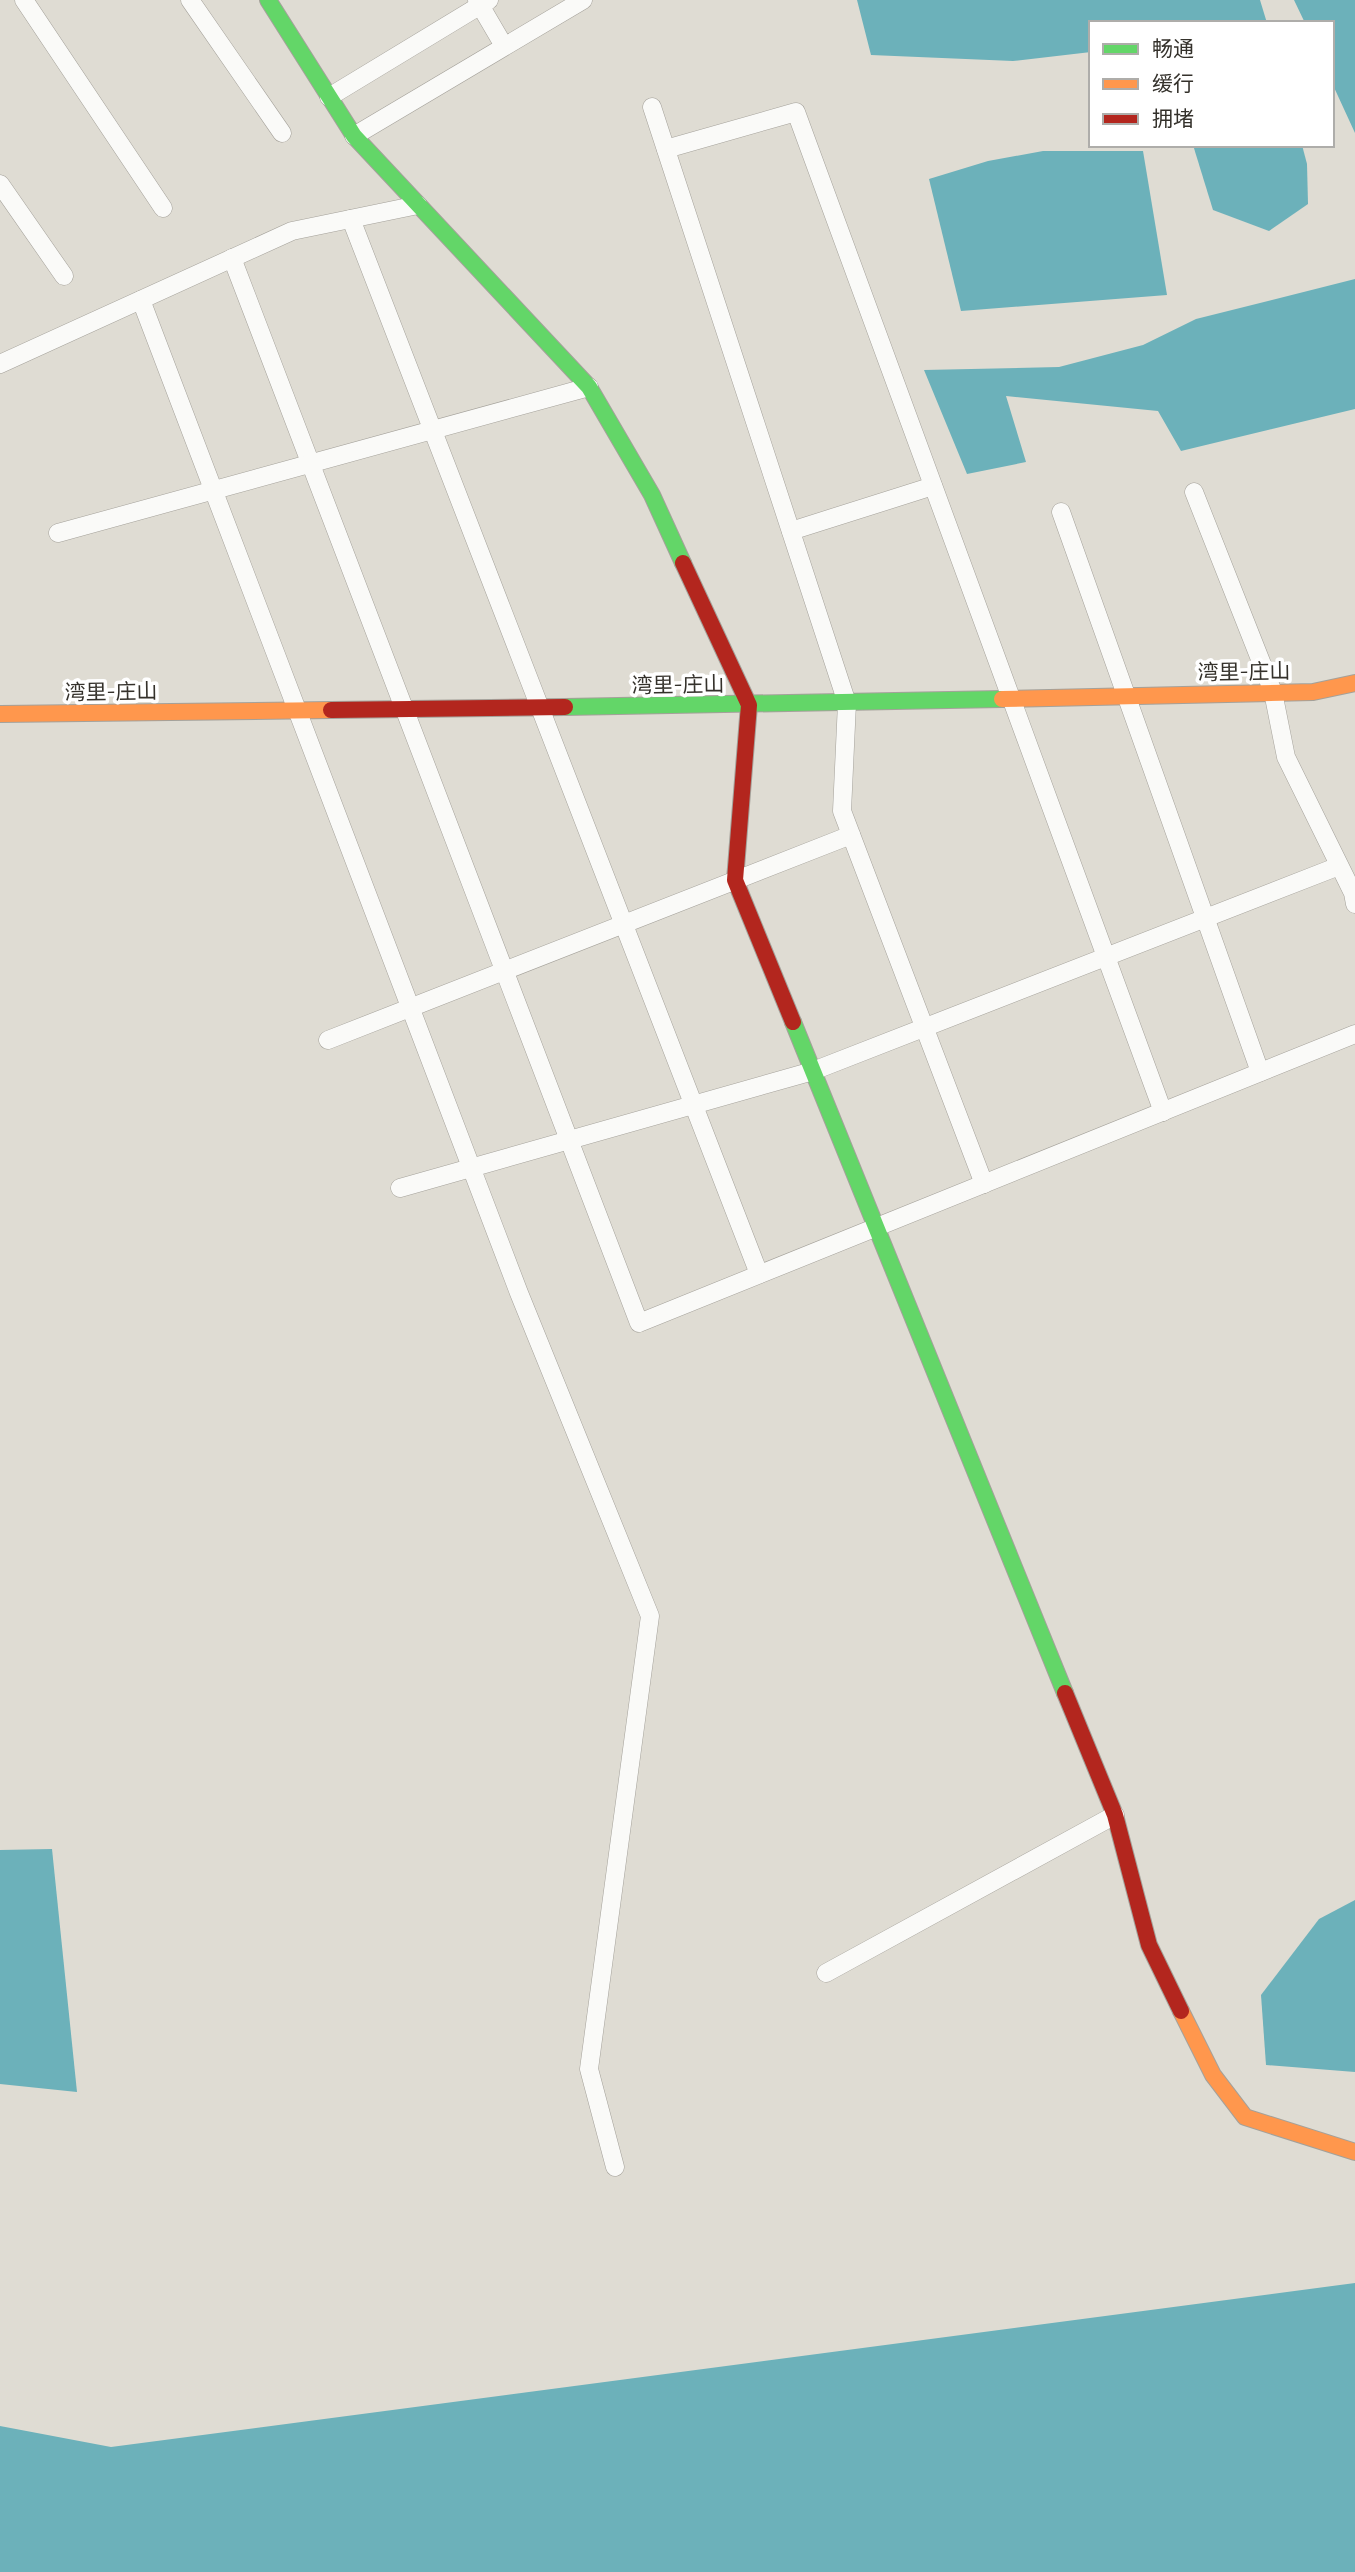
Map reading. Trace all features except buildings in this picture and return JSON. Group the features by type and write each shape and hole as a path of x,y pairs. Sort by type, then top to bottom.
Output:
{"street":[{"path":"268,0 354,136 589,387 652,495 749,705 735,880 1115,1815 1149,1945 1213,2076 1245,2117 1355,2152"},
{"name":"湾里-庄山","path":"0,715 749,705 1313,692 1355,683"}],"lane":[{"path":"23,0 163,208"},
{"path":"190,0 282,133"},
{"path":"354,136 583,0"},
{"path":"329,97 482,2 504,46"},
{"path":"652,107 847,703 842,811 984,1184"},
{"path":"666,149 796,112 1163,1112"},
{"path":"0,184 64,276"},
{"path":"0,363 292,231 418,205"},
{"path":"351,219 759,1274"},
{"path":"232,258 639,1322 1355,1034"},
{"path":"141,300 471,1168 650,1616 589,2069 615,2167"},
{"path":"58,533 589,387"},
{"path":"790,531 933,485"},
{"path":"1194,492 1273,692 1286,757 1355,904"},
{"path":"1061,512 1260,1072"},
{"path":"328,1040 851,835"},
{"path":"400,1188 813,1071 1339,866"},
{"path":"826,1973 1115,1815"}],"water":[{"path":"857,0 1260,0 1266,21 1089,21 1089,52 1013,61 871,55"},
{"path":"1294,0 1355,0 1355,133 1334,87 1334,21 1304,21"},
{"path":"1194,147 1303,147 1307,164 1308,204 1269,231 1213,210"},
{"path":"1043,151 1143,151 1167,295 961,311 929,179 988,161"},
{"path":"1355,279 1355,409 1181,451 1158,411 1006,396 1026,462 967,474 924,370 1059,367 1143,345 1196,319"},
{"path":"52,1849 77,2092 0,2084 0,1850"},
{"path":"1355,1900 1355,2072 1266,2065 1261,1995 1319,1919"},
{"path":"1355,2283 1355,2572 0,2572 0,2426 111,2447"}],"traffic: fast":[{"path":"268,0 354,136 589,387 652,495 683,563"},
{"path":"565,707 1002,699"},
{"path":"793,1022 1065,1693"}],"traffic: slow":[{"path":"1002,699 1313,692 1355,683"},
{"path":"0,714 331,710"},
{"path":"1181,2011 1213,2075 1245,2117 1355,2152"}],"traffic: jam":[{"path":"683,563 749,705 735,880 793,1022"},
{"path":"331,710 565,707"},
{"path":"1065,1693 1115,1815 1149,1945 1181,2011"}]}
